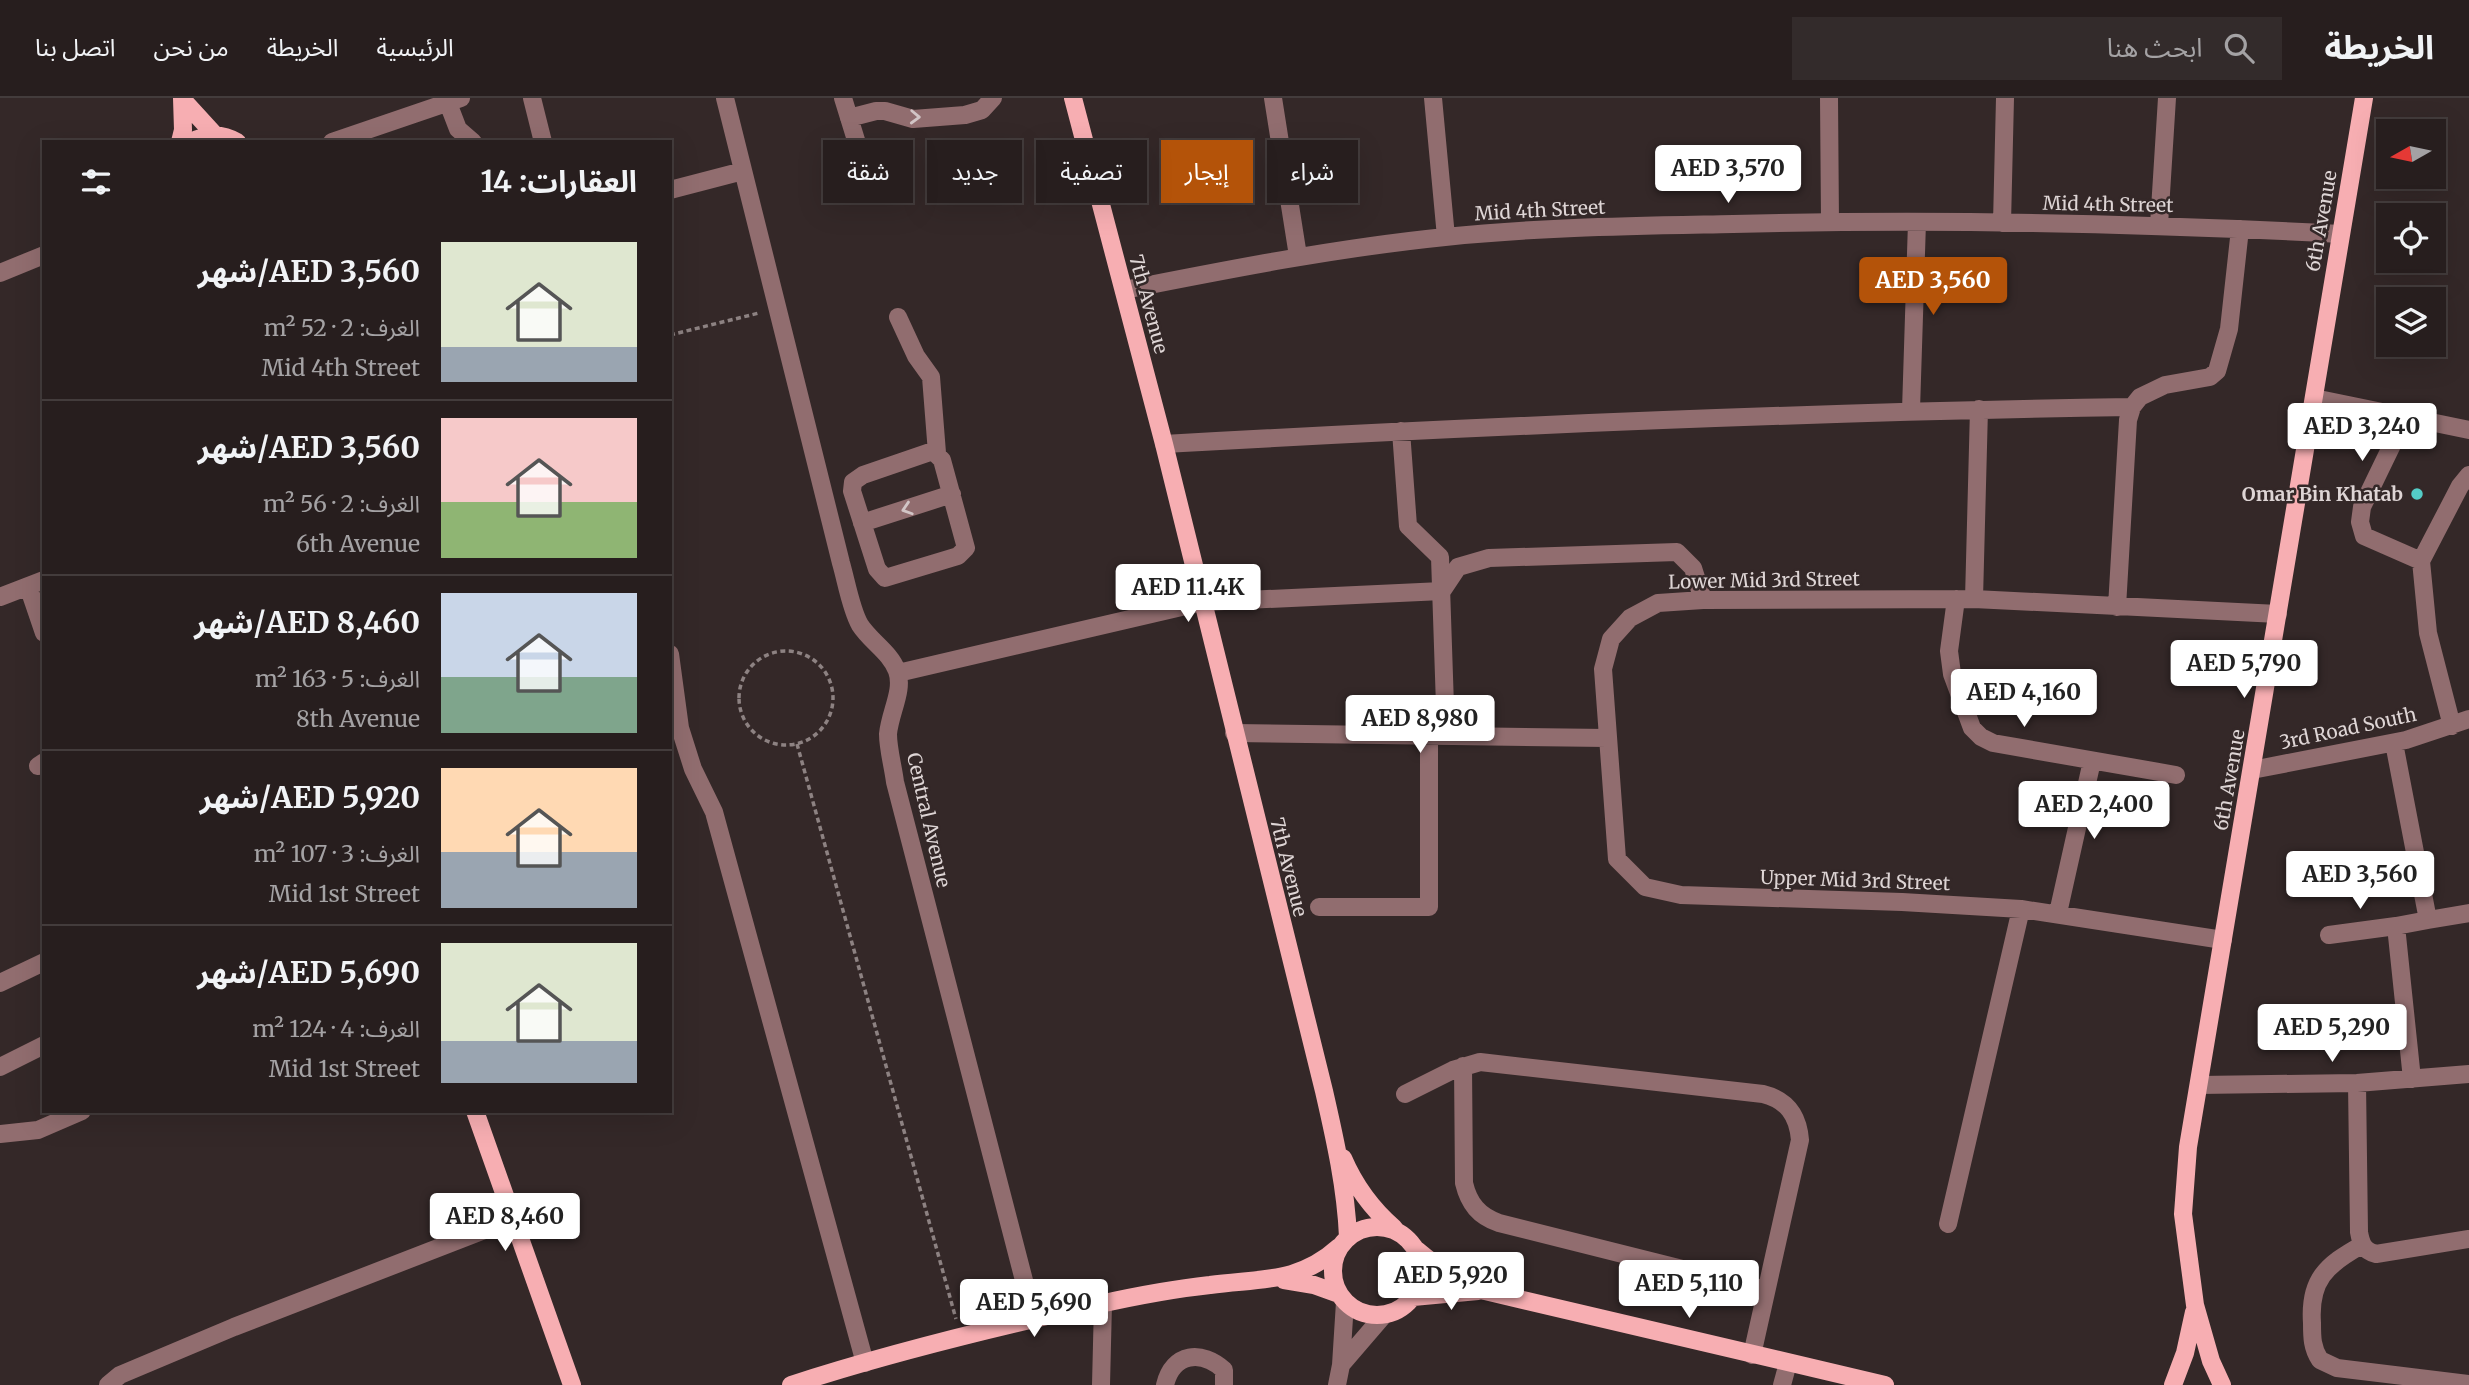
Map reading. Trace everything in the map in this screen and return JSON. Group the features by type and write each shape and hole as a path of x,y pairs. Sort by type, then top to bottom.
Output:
{"main road":[{"name":"7th Avenue","path":"1073,98 1164,444 1336,1142 1347,1213 1343,1242"},
{"name":"6th Avenue","path":"2222,1385 2211,1361 2195,1305 2183,1214 2188,1147 2364,98"},
{"path":"182,99 215,135"},
{"path":"180,140 183,130 182,99"},
{"path":"195,140 215,135 231,140"},
{"path":"476,1113 574,1383"},
{"name":"7th Avenue","path":"1336,1142 1359,1189 1373,1210 1395,1230"},
{"path":"794,1384 961,1337 1103,1303 1211,1284 1274,1279 1309,1269 1358,1230 1370,1227 1395,1230 1437,1267 1460,1281 1485,1291 1885,1385"},
{"path":"1342,1298 1333,1270 1343,1242"},
{"path":"1274,1279 1314,1285 1342,1298 1357,1310 1370,1315 1384,1315 1395,1312 1413,1297 1422,1274 1417,1250"},
{"path":"1413,1297 1485,1291"},
{"name":"6th Avenue","path":"2173,1385 2185,1353 2195,1305"}],"street":[{"path":"532,98 542,140"},
{"path":"725,98 859,623 889,656 898,673 1203,603 1441,591"},
{"path":"843,98 856,140"},
{"path":"849,118 876,111 913,119 965,115 982,110 993,98"},
{"path":"1273,98 1298,256"},
{"path":"1433,98 1446,237"},
{"path":"1829,98 1829,222"},
{"path":"2002,223 2005,98"},
{"path":"2159,225 2167,98"},
{"path":"338,140 455,100 458,129 470,140"},
{"path":"672,189 743,171"},
{"path":"1911,410 1917,222"},
{"name":"Mid 4th Street","path":"1124,290 1298,256 1446,237 1605,227 1917,222 2159,225 2340,234"},
{"path":"2117,607 2128,420 2132,407 2140,397 2165,385 2210,377 2217,371 2229,329 2240,229"},
{"path":"0,273 42,256"},
{"path":"898,317 916,356 931,377 937,453 942,460 966,544 964,551 958,556 886,578 879,573 852,486 859,477 929,451 937,453"},
{"path":"2314,398 2469,430"},
{"path":"1164,444 1401,431 1911,410 2132,407"},
{"path":"1979,409 1965,599 1949,659 1969,721 1976,733 1993,743 2176,775"},
{"path":"2406,416 2362,507 2360,522 2364,536 2421,561"},
{"path":"1319,907 1429,908 1438,736 1440,557 1408,526 1401,431"},
{"path":"2452,726 2428,632 2421,561 2469,474"},
{"path":"829,513 951,494"},
{"path":"1441,591 1458,567 1489,558 1676,552 1693,568 1703,600"},
{"path":"0,597 36,583 42,620"},
{"name":"Lower Mid 3rd Street","path":"1607,738 1602,669 1611,639 1630,618 1658,603 1703,600 1965,599 2278,614"},
{"name":"Central Avenue","path":"898,673 900,690 892,709 888,736 895,782 1034,1319"},
{"path":"672,684 675,729 713,812 865,1363"},
{"name":"3rd Road South","path":"2252,770 2394,743 2469,719"},
{"path":"1234,733 1607,738"},
{"name":"Upper Mid 3rd Street","path":"1607,738 1617,859 1645,887 1681,895 2021,909 2223,940"},
{"path":"2394,743 2428,920"},
{"path":"2058,914 2092,761"},
{"path":"1948,1224 2021,909"},
{"path":"2329,935 2469,913"},
{"path":"2396,926 2412,1079"},
{"path":"0,984 42,963"},
{"path":"0,1067 42,1046"},
{"path":"1405,1094 1463,1066 1489,1063 1763,1094 1786,1104 1799,1127 1800,1140 1752,1355"},
{"path":"1463,1066 1464,1183 1466,1194 1479,1213 1499,1223 1766,1290"},
{"path":"2199,1085 2357,1083 2469,1074"},
{"path":"2357,1083 2359,1232 2362,1245 2376,1254 2469,1239"},
{"path":"0,1133 38,1130 77,1113"},
{"path":"108,1385 120,1375 234,1327 513,1219"},
{"path":"2362,1245 2333,1263 2318,1281 2313,1293 2313,1346 2320,1360 2330,1367 2469,1384"},
{"path":"1337,1385 1341,1365 1342,1298"},
{"path":"1101,1385 1103,1303"},
{"path":"1341,1365 1384,1315"},
{"path":"1165,1385 1177,1364 1187,1357 1199,1356 1212,1360 1224,1370 1224,1385"},
{"path":"1782,1385 1788,1363"}],"path":[{"path":"672,334 778,308"},
{"path":"780,651 792,651 814,659 829,678 832,689 833,701 826,723 808,739 797,744 774,743 763,739 754,732 741,712 739,701 743,677 758,659 780,651"},
{"path":"797,744 961,1337"}],"place":[{"name":"Omar Bin Khatab","path":"2417,494"}]}
